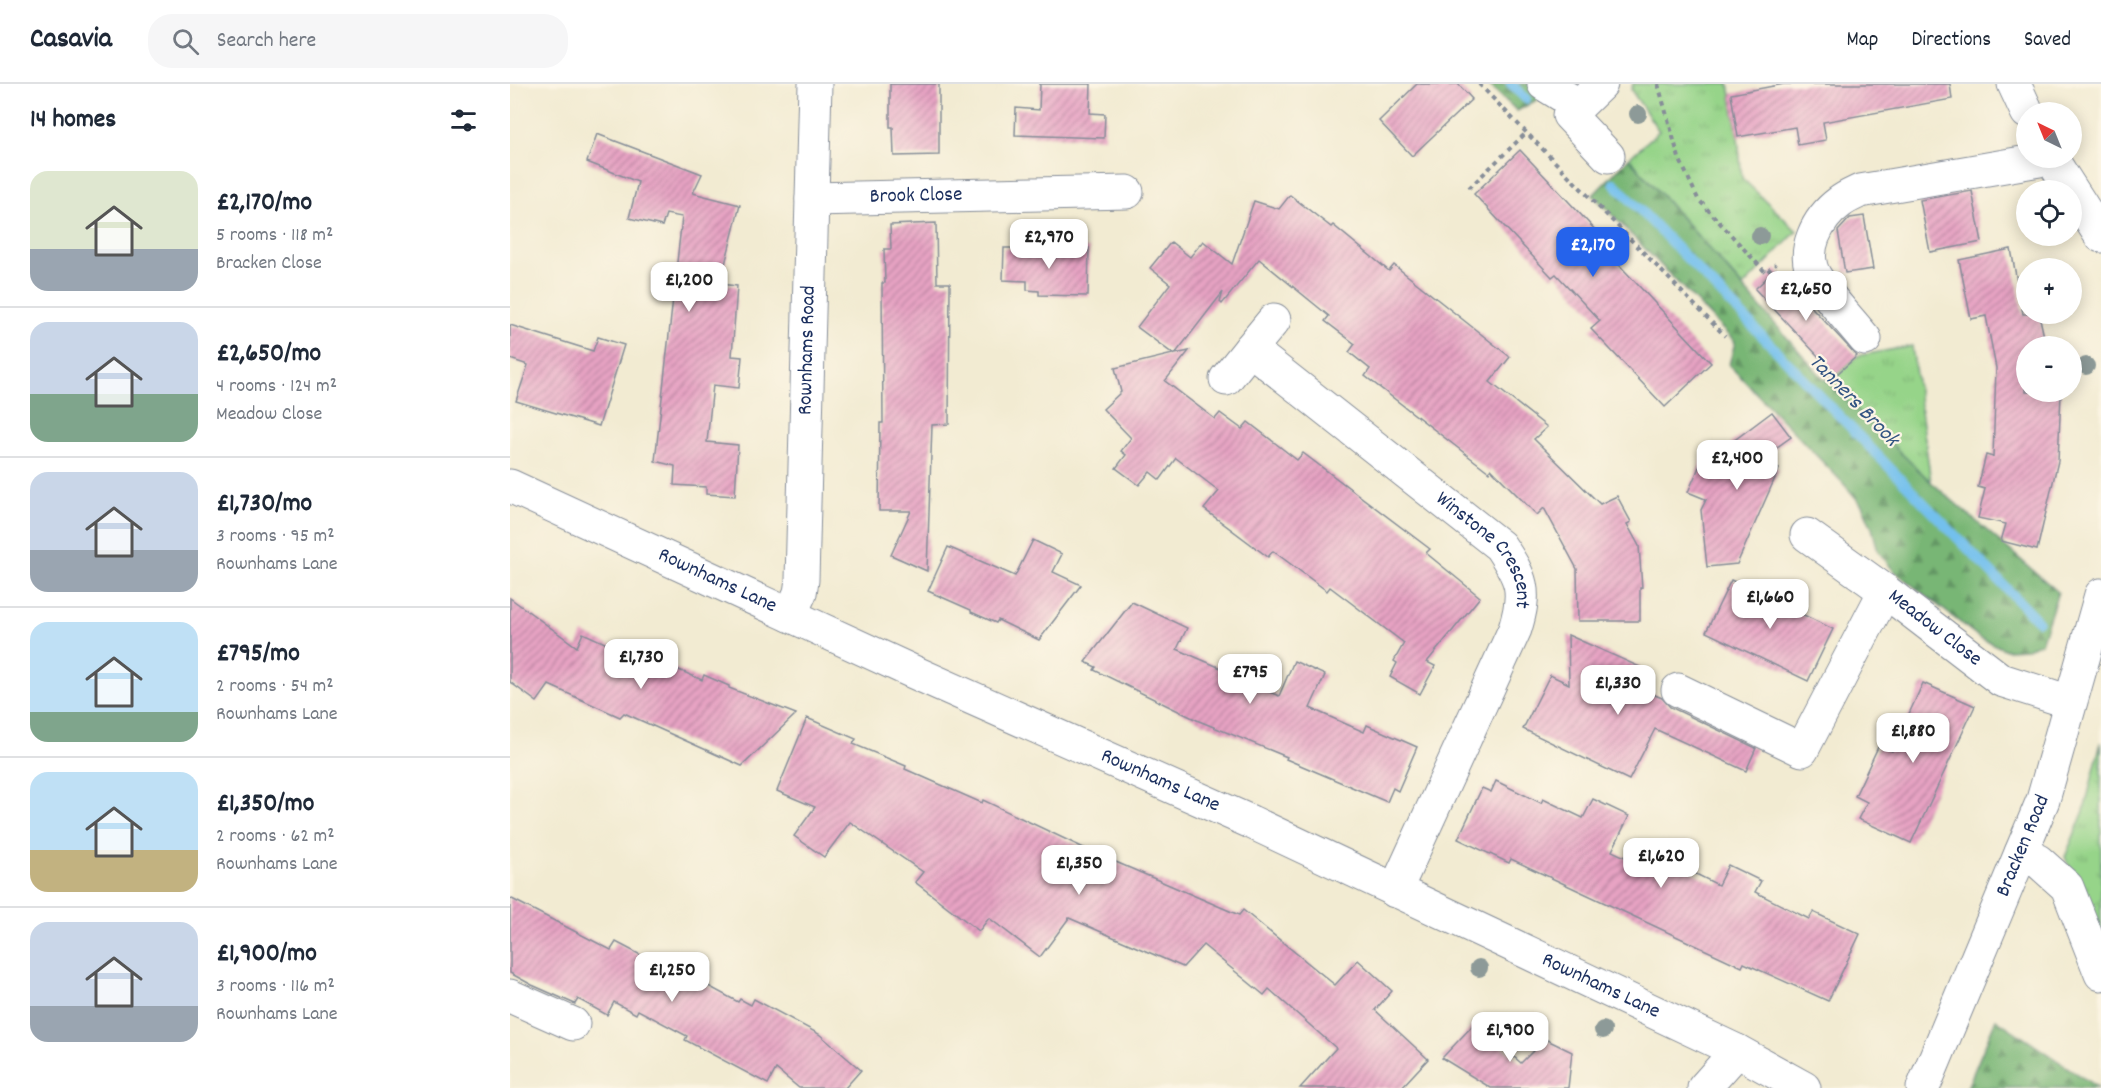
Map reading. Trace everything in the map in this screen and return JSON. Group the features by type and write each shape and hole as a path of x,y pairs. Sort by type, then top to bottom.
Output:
{"street":[{"name":"Rownhams Road","path":"790,615 800,593 802,580 815,84"},
{"path":"1544,84 1590,94"},
{"path":"2014,84 2022,102"},
{"path":"1590,94 1569,115 1608,156"},
{"path":"1865,339 1815,277 1809,260 1812,237 1822,218 1840,201 1860,191 2016,164"},
{"path":"2057,168 2101,236"},
{"name":"Brook Close","path":"812,199 1127,192"},
{"path":"1226,379 1274,320"},
{"name":"Winstone Crescent","path":"1250,349 1500,546 1516,570 1523,597 1515,629 1395,891"},
{"name":"Rownhams Lane","path":"510,486 909,670 1251,822 1737,1051 1804,1088"},
{"name":"Meadow Close","path":"1807,535 1885,591 2001,680 2070,702"},
{"path":"1678,690 1802,750 1885,591"},
{"name":"Bracken Road","path":"1923,1088 2043,800 2101,595"},
{"path":"2021,853 2038,861 2067,886 2101,974"},
{"path":"510,996 573,1024"},
{"path":"1704,1088 1737,1051"}],"path":[{"path":"1479,84 1725,336"},
{"path":"1658,84 1679,158 1698,199 1766,273 1785,257 1809,260"},
{"path":"1468,188 1527,132"}],"green space":[{"path":"1488,84 1565,84 1517,111"},
{"path":"1633,84 1729,84 1742,178 1797,231 1743,287 1629,158 1659,131 1631,90"},
{"path":"1629,158 1820,375 1931,482 2058,592 2041,643 2027,649 2006,650 1980,638 1893,570 1878,551 1872,528 1862,505 1729,365 1735,342 1593,195"},
{"path":"1912,346 1931,482 1825,380 1836,375 1857,356"},
{"path":"2101,742 2101,939 2065,857 2084,811"},
{"path":"1996,1019 2098,1088 1967,1088"}],"building":[{"path":"890,84 939,84 939,155 894,156 893,127 890,127"},
{"path":"1040,84 1091,84 1090,113 1105,114 1104,138 1015,135 1016,108 1039,110"},
{"path":"1417,84 1458,84 1472,99 1412,156 1379,121"},
{"path":"1784,84 1950,84 1952,99 1823,122 1826,140 1798,145 1795,127 1738,137 1731,94"},
{"path":"597,134 702,174 693,193 740,205 720,284 737,286 732,356 742,357 739,388 713,385 707,442 738,445 735,496 706,494 706,487 674,485 675,466 655,461 682,217 666,214 662,226 629,218 638,182 587,162"},
{"path":"1520,150 1599,234 1594,238 1711,363 1665,407 1591,329 1600,321 1556,274 1552,277 1474,194"},
{"path":"1972,191 1982,242 1930,252 1920,200"},
{"path":"1290,195 1331,227 1333,225 1389,271 1394,265 1510,357 1490,382 1547,427 1534,439 1600,504 1617,496 1631,522 1627,524 1639,546 1642,588 1640,588 1640,621 1578,621 1577,569 1544,508 1537,515 1491,469 1489,472 1365,376 1370,369 1349,352 1355,344 1325,321 1329,316 1259,259 1222,304 1220,302 1223,292 1175,354 1189,351 1165,381 1215,419 1220,413 1242,429 1248,422 1297,460 1303,453 1430,549 1426,553 1480,597 1427,662 1435,666 1420,694 1390,677 1397,663 1394,661 1404,643 1330,587 1327,591 1273,551 1268,557 1204,509 1219,491 1176,458 1160,480 1150,472 1139,485 1116,468 1126,455 1121,451 1131,438 1103,409 1121,392 1115,368 1173,354 1137,327 1170,284 1150,268 1171,242 1190,257 1203,241 1232,264 1254,201 1279,209"},
{"path":"1864,216 1873,269 1845,273 1838,231 1850,218"},
{"path":"936,223 937,283 950,283 949,424 932,425 927,571 891,555 911,511 879,511 880,423 883,423 882,283 885,283 884,249 891,249 890,225"},
{"path":"1004,248 1089,248 1088,296 1039,295 1039,291 1027,290 1027,281 1003,280"},
{"path":"2011,249 2016,276 2016,324 2041,324 2044,336 2016,336 2016,402 2061,402 2058,461 2037,550 2001,541 2006,524 1978,518 1985,489 1978,487 1986,455 1993,457 1996,368 1986,316 1971,319 1959,260"},
{"path":"1776,269 1857,356 1836,375 1755,289"},
{"path":"510,325 593,351 598,337 624,345 599,426 516,401 528,365 510,359"},
{"path":"1772,412 1791,437 1759,460 1779,469 1737,564 1707,567 1701,510 1706,500 1688,492 1704,456 1722,464 1732,442"},
{"path":"1033,540 1062,554 1053,572 1081,585 1039,640 998,620 996,623 971,612 928,591 948,547 1015,576"},
{"path":"1731,580 1833,629 1808,681 1706,632"},
{"path":"510,598 577,647 583,633 640,659 642,654 702,680 704,675 729,688 796,714 742,766 624,713 620,717 549,685 537,702 510,682"},
{"path":"1132,602 1187,628 1177,649 1223,669 1222,672 1279,696 1294,661 1325,675 1310,708 1364,732 1367,725 1417,747 1398,791 1393,788 1387,802 1199,721 1094,670 1096,667 1085,662"},
{"path":"1568,635 1640,667 1631,685 1662,698 1670,707 1756,748 1746,771 1655,729 1629,780 1523,729 1550,675 1569,684"},
{"path":"1923,683 1975,706 1911,843 1858,819 1867,802 1855,796 1879,745 1892,751"},
{"path":"807,718 856,739 853,744 906,766 905,769 982,803 983,800 1088,850 1239,915 1243,910 1335,985 1358,960 1392,991 1375,1010 1428,1059 1401,1088 1300,1088 1336,1048 1269,989 1264,995 1203,945 1183,967 1069,918 1040,957 989,918 979,931 915,882 923,872 850,822 824,857 794,836 815,807 777,791"},
{"path":"1496,781 1541,803 1543,799 1583,818 1593,799 1629,816 1612,851 1665,876 1672,862 1718,885 1728,865 1761,881 1755,892 1809,919 1813,912 1860,934 1828,1001 1744,963 1742,967 1511,859 1509,863 1458,839 1482,788 1491,792"},
{"path":"510,898 611,950 616,942 688,980 690,976 738,1002 740,999 751,1005 754,999 819,1034 861,1070 845,1088 799,1088 776,1069 768,1084 685,1040 687,1036 638,1010 636,1014 614,1002 607,1015 578,999 575,1004 532,985 510,973"},
{"path":"1475,1023 1521,1063 1545,1039 1572,1052 1568,1088 1491,1088 1442,1058"}],"waterway":[{"name":"Tanners Brook","path":"1511,84 1526,99"},
{"name":"Tanners Brook","path":"1614,183 2038,621"}]}
